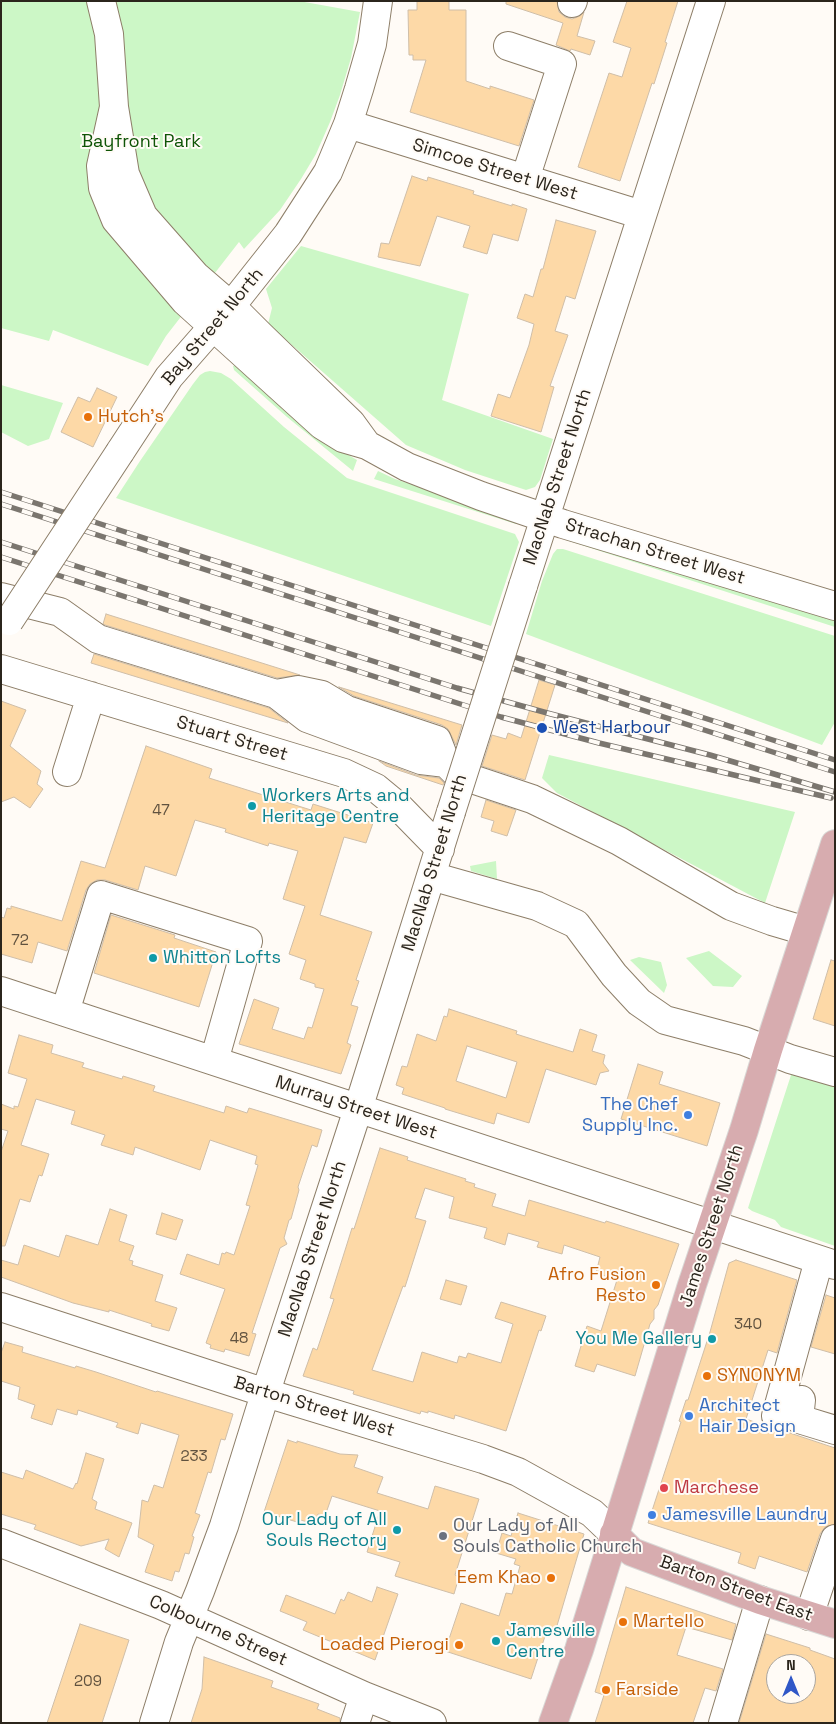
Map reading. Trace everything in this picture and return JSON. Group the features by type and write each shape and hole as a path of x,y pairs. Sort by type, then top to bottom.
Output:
{"main road":[{"name":"James Street North","path":"553,1723 579,1650 711,1225 744,1130 835,844"},
{"name":"Barton Street East","path":"614,1534 632,1552 760,1600 822,1620"}],"street":[{"path":"101,1 109,34 114,107"},
{"name":"Bay Street North","path":"4,617 120,452 169,377 231,306 288,234 328,172 348,124 372,44 378,1"},
{"name":"MacNab Street North","path":"154,1723 179,1642 224,1526 711,1"},
{"path":"508,46 562,64 525,179"},
{"name":"Strachan Street West","path":"114,107 125,174 143,216 195,275 231,306 351,422 367,446"},
{"name":"Strachan Street West","path":"114,107 101,166 103,188 116,220 185,301 322,425 343,438 367,446 407,467 481,496 546,518 835,606"},
{"name":"Simcoe Street West","path":"348,124 642,215"},
{"path":"4,617 60,612 98,639 276,694 307,718 421,760 446,763 457,774 532,799 619,841 731,906 772,921 809,924"},
{"name":"Stuart Street","path":"1,669 344,773 376,788 399,807 440,849"},
{"path":"67,772 91,696"},
{"path":"431,876 537,906 576,924 639,1002 665,1020 744,1041 835,1072"},
{"path":"65,1012 100,896 248,941 214,1061"},
{"name":"Murray Street West","path":"1,991 827,1263"},
{"path":"776,1416 827,1263"},
{"name":"Barton Street West","path":"1,1307 266,1393 483,1459 518,1472 592,1513 614,1534"},
{"path":"801,1400 799,1419 835,1430"},
{"path":"822,1620 835,1539"},
{"name":"Colbourne Street","path":"1,1543 190,1617 364,1696 432,1723"},
{"path":"723,1723 760,1600"},
{"path":"355,1723 364,1696"}],"green space":[{"name":"Bayfront Park","path":"1,1 299,1 360,12 351,58 340,95 316,154 280,210 244,249 239,242 166,336 148,366 53,330 49,341 1,328"},
{"path":"301,246 469,294 442,400 553,439 540,480 535,487 526,490 465,470 406,445 268,324 272,308 266,289"},
{"path":"236,365 330,444 357,460 353,471 287,417 234,370 233,366"},
{"path":"210,371 221,373 231,379 284,427 347,478 515,534 519,542 491,626 116,498 193,384 200,375"},
{"path":"1,385 63,403 49,439 28,446 1,432"},
{"path":"378,471 395,479 518,519 516,524 374,479"},
{"path":"566,535 817,614 824,618 835,616 835,627 566,540"},
{"path":"557,549 563,549 835,636 835,722 822,745 526,634 542,581"},
{"path":"549,755 795,812 765,903 557,793 542,778"},
{"path":"496,861 497,879 471,871 470,866"},
{"path":"709,951 742,976 733,987 713,986 686,958"},
{"path":"639,957 661,962 667,985 664,993 630,960"},
{"path":"792,1072 835,1085 835,1246 781,1227 775,1220 748,1208"}],"building":[{"path":"417,1 449,1 449,10 466,10 466,81 490,89 490,86 534,100 519,146 410,112 426,60 413,60 413,55 409,55 408,10 417,10"},
{"path":"506,1 557,1 559,12 565,17 572,19 584,12 577,36 595,41 590,55 571,49 570,51 556,45 563,23 506,4"},
{"path":"627,1 678,1 654,84 652,83 620,181 578,167 609,73 622,77 631,48 613,42"},
{"path":"412,176 427,181 428,177 474,191 473,194 527,209 518,241 493,234 487,254 463,247 470,226 437,216 420,266 378,257 381,243 389,244"},
{"path":"556,220 596,231 575,299 566,296 555,331 568,335 550,386 554,387 541,432 491,416 498,394 510,398 529,345 534,324 517,318 525,294 533,297 541,269 543,269"},
{"name":"Hutch's","path":"97,388 117,397 93,447 61,432 78,397 90,402"},
{"path":"106,614 300,675 277,678 105,625 103,624"},
{"path":"94,654 269,708 288,723 91,663"},
{"path":"539,680 555,685 525,780 482,766 492,735 506,739 508,733 521,738"},
{"path":"339,687 462,725 456,745 448,729 442,725 354,696"},
{"path":"1,701 26,710 10,746 41,771 37,784 43,789 30,808 14,797 1,802"},
{"path":"146,746 212,769 209,778 311,810 313,804 373,823 366,843 344,837 320,915 372,932 356,980 359,981 351,1005 358,1007 347,1043 351,1045 341,1074 239,1044 254,999 279,1008 272,1029 304,1039 308,1027 312,1028 324,989 315,987 315,984 300,979 306,960 289,954 305,906 283,899 298,851 269,843 268,846 225,832 226,829 195,820 176,876 145,866 138,890 105,880 97,880 90,884 86,890 67,951 38,942 32,963 1,954 1,917 4,918 7,908 11,909 11,906 62,921 81,861 105,868"},
{"path":"379,761 416,775 439,778 444,783 443,785 386,766"},
{"path":"486,800 516,810 507,836 491,831 494,821 481,817"},
{"name":"Whitton Lofts","path":"111,915 175,935 174,938 216,952 199,1007 94,973"},
{"path":"831,960 835,961 835,1026 813,1019"},
{"path":"449,1009 517,1031 516,1034 573,1052 580,1029 597,1035 592,1051 605,1055 603,1063 609,1071 600,1073 596,1085 546,1069 529,1123 497,1113 494,1124 402,1094 404,1088 396,1085 402,1066 407,1067 417,1034 436,1041 444,1016 447,1017","holes":["467,1046 517,1062 506,1098 456,1081"]},
{"path":"19,1035 53,1045 51,1053 84,1063 82,1067 122,1079 123,1076 155,1086 153,1091 224,1113 226,1106 247,1113 249,1108 322,1130 317,1147 312,1145 298,1187 299,1190 284,1238 287,1244 280,1248 252,1333 256,1334 249,1356 225,1349 224,1352 210,1348 211,1345 206,1343 225,1289 180,1274 187,1254 219,1265 222,1253 225,1254 226,1252 234,1255 250,1206 246,1205 258,1165 255,1164 257,1156 210,1140 200,1170 135,1147 133,1155 101,1145 105,1135 71,1124 75,1111 36,1099 21,1145 49,1154 42,1176 39,1175 30,1202 20,1199 5,1246 1,1246 1,1152 8,1131 1,1129 1,1104 14,1109 14,1106 18,1107 27,1079 8,1073"},
{"path":"638,1064 663,1072 659,1084 720,1103 707,1146 621,1119"},
{"path":"380,1148 408,1157 407,1160 466,1179 465,1181 475,1184 474,1187 496,1194 492,1206 525,1216 529,1200 605,1223 606,1221 679,1244 658,1305 654,1310 654,1319 650,1324 635,1376 597,1364 594,1372 575,1366 587,1326 601,1331 617,1280 596,1273 600,1257 564,1245 562,1254 537,1247 539,1242 508,1233 505,1245 484,1238 487,1228 449,1218 454,1197 425,1188 415,1218 426,1221 405,1287 403,1286 372,1370 413,1382 422,1352 457,1363 459,1356 466,1358 468,1353 501,1363 513,1324 495,1318 501,1302 546,1316 541,1331 539,1330 506,1431 455,1415 454,1419 428,1411 428,1413 421,1411 420,1414 353,1394 354,1391 303,1376 313,1348 317,1350 334,1299 330,1298"},
{"path":"110,1209 127,1215 119,1241 134,1246 129,1260 133,1261 132,1265 163,1275 155,1301 177,1308 169,1331 109,1310 109,1312 73,1303 1,1277 1,1260 18,1265 24,1245 59,1257 66,1235 98,1245"},
{"path":"162,1213 183,1220 176,1240 156,1234"},
{"path":"736,1260 797,1280 777,1353 768,1350 746,1419 763,1425 771,1431 781,1430 835,1448 835,1524 825,1527 820,1534 807,1572 759,1556 755,1569 738,1563 741,1553 648,1523 681,1422 679,1421 686,1400 688,1400 710,1332 729,1263"},
{"path":"446,1280 467,1286 461,1305 440,1299"},
{"path":"826,1295 835,1298 835,1354 811,1347"},
{"path":"5,1342 23,1347 22,1352 75,1368 76,1366 233,1414 225,1440 221,1439 211,1473 208,1472 195,1513 200,1515 192,1536 194,1537 189,1554 185,1553 179,1572 175,1571 172,1581 145,1572 154,1545 138,1537 142,1500 148,1502 154,1485 163,1488 179,1435 141,1423 138,1434 116,1427 118,1423 78,1410 77,1415 57,1409 52,1425 31,1418 35,1405 18,1399 20,1387 1,1381 1,1353"},
{"path":"288,1440 340,1454 358,1455 354,1467 383,1477 377,1493 428,1509 435,1486 479,1499 455,1575 459,1577 454,1594 395,1576 400,1562 367,1552 380,1511 332,1496 325,1516 318,1514 314,1524 297,1519 297,1522 264,1512"},
{"path":"86,1453 104,1459 92,1499 97,1502 95,1509 132,1523 119,1557 105,1549 109,1539 81,1546 34,1529 36,1525 1,1514 1,1472 23,1479 26,1470 73,1489 77,1484"},
{"path":"518,1513 584,1534 556,1629 548,1627 531,1679 445,1651 461,1603 499,1616 506,1593 512,1594 520,1566 514,1564 516,1559 496,1553 502,1533 511,1536"},
{"path":"377,1587 398,1594 375,1660 303,1630 307,1622 280,1611 286,1595 335,1614 341,1599 344,1601 348,1592 372,1602"},
{"path":"626,1587 736,1624 732,1640 686,1627 677,1655 723,1669 716,1691 705,1688 693,1723 595,1723 604,1695 595,1692"},
{"path":"80,1624 129,1640 102,1723 47,1723"},
{"path":"766,1634 810,1648 810,1650 835,1659 835,1723 739,1723"},
{"path":"204,1657 273,1681 271,1687 319,1704 317,1709 340,1718 340,1723 191,1723 202,1689"}],"railway":[{"path":"1,492 835,760"},
{"path":"1,504 835,772"},
{"path":"1,542 457,688 710,755 835,792"},
{"path":"1,557 501,717 599,743 831,798"}],"place":[{"name":"Hutch's","path":"88,417"},
{"name":"West Harbour","path":"542,728"},
{"name":"Workers Arts and Heritage Centre","path":"252,806"},
{"name":"Whitton Lofts","path":"153,958"},
{"name":"The Chef Supply Inc.","path":"688,1115"},
{"name":"Afro Fusion Resto","path":"656,1285"},
{"name":"You Me Gallery","path":"712,1339"},
{"name":"SYNONYM","path":"707,1376"},
{"name":"Architect Hair Design","path":"689,1416"},
{"name":"Marchese","path":"664,1488"},
{"name":"Jamesville Laundry","path":"652,1515"},
{"name":"Our Lady of All Souls Rectory","path":"397,1530"},
{"name":"Our Lady of All Souls Catholic Church","path":"443,1536"},
{"name":"Eem Khao","path":"551,1578"},
{"name":"Martello","path":"623,1622"},
{"name":"Jamesville Centre","path":"496,1641"},
{"name":"Loaded Pierogi","path":"459,1645"},
{"name":"Farside","path":"606,1690"}]}
